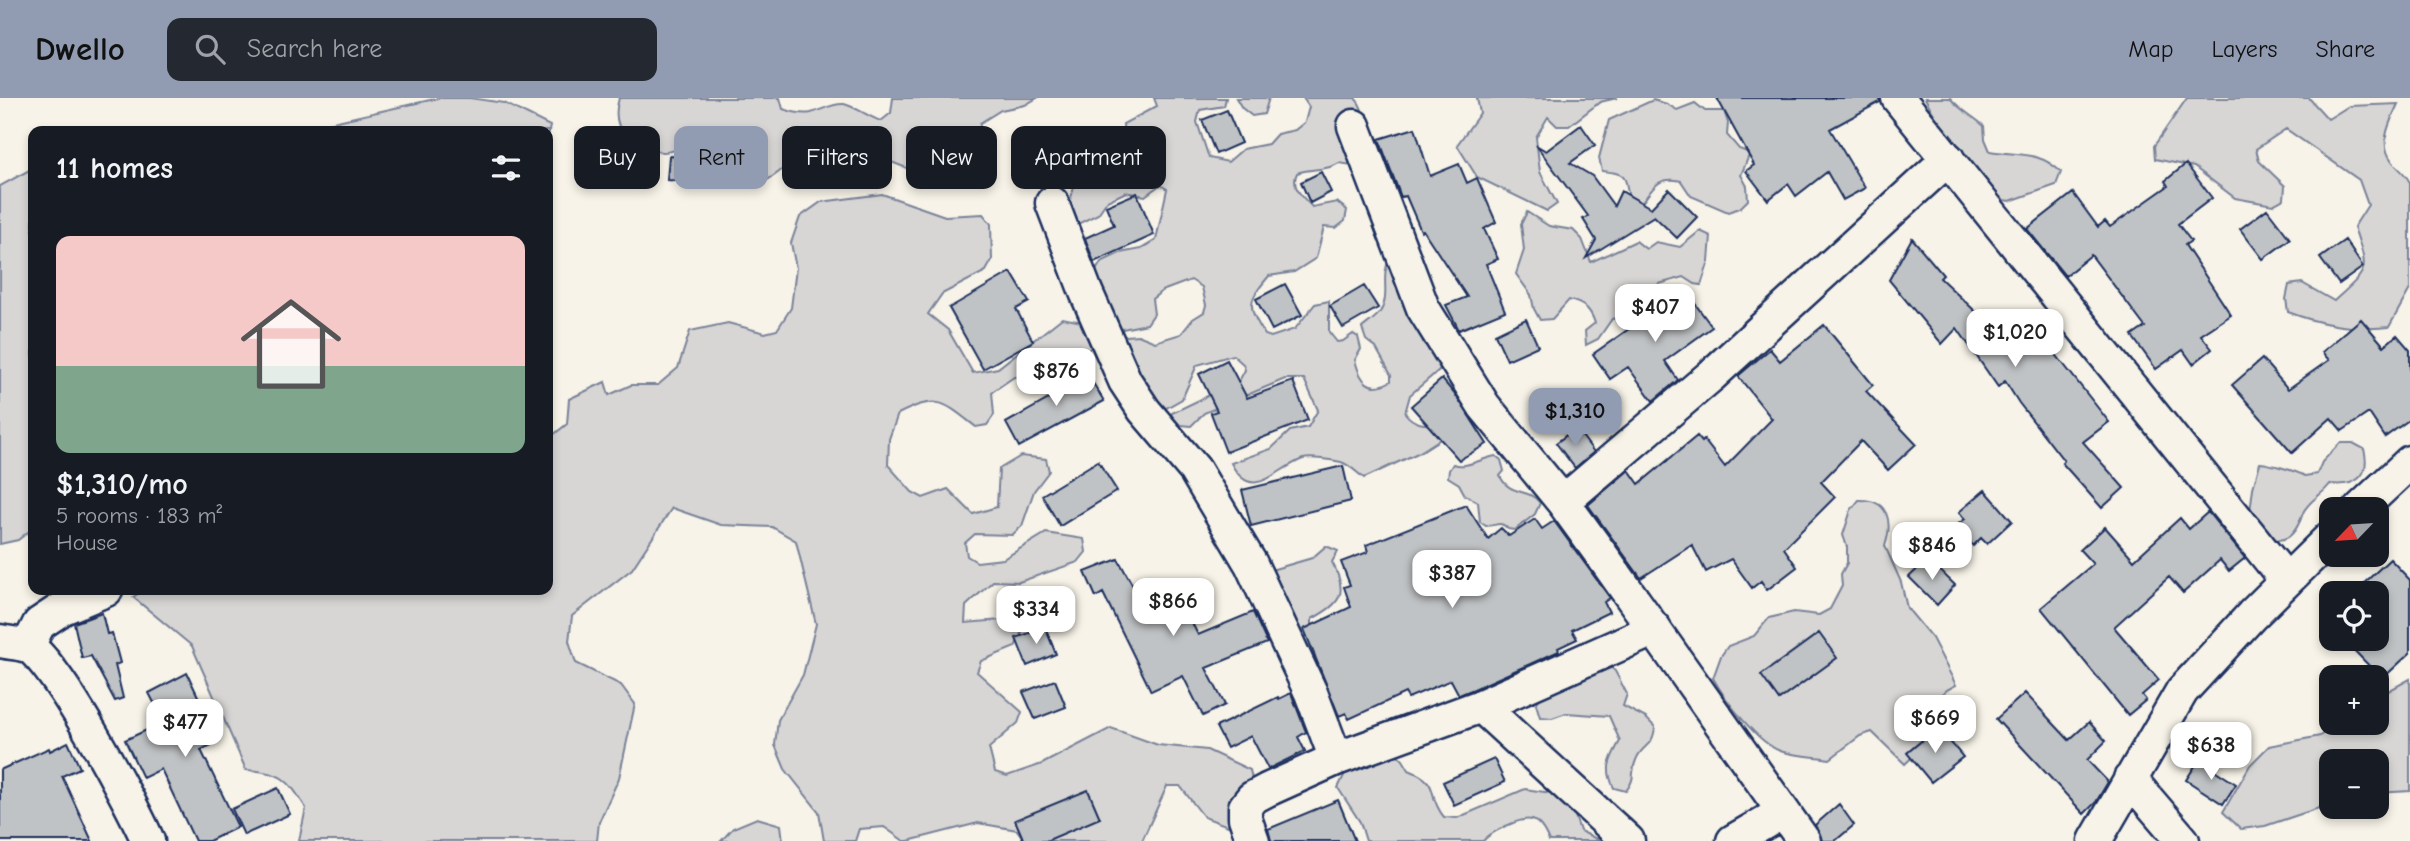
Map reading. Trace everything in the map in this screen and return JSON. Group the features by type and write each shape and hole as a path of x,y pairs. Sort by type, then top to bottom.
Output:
{"street":[{"path":"1898,98 2286,580"},
{"path":"1354,126 1423,309 1484,406 1563,502 1804,841"},
{"path":"1563,502 1712,375 1948,159"},
{"path":"1052,203 1082,282 1125,381 1144,410 1195,470 1251,564 1311,693 1336,759"},
{"path":"2373,497 2410,462"},
{"path":"2095,841 2182,691 2319,548"},
{"path":"94,595 63,608 14,644 58,677 135,812 148,841"},
{"path":"1253,841 1245,818 1245,807 1248,802 1267,790 1336,759 1481,706 1655,629"},
{"path":"1481,706 1628,841"},
{"path":"2130,779 2183,841"},
{"path":"1733,841 1783,812"}],"shaded area":[{"path":"439,98 470,98 504,103 550,126 315,126"},
{"path":"619,98 780,98 783,109 793,112 811,113 844,104 881,121 891,113 893,98 1037,98 1025,105 1001,110 980,123 980,126 906,126 906,168 892,162 892,126 782,126 782,170 768,179 768,126 674,126 674,150 663,152 660,151 660,126 619,126"},
{"path":"1154,98 1226,98 1224,106 1200,110 1197,122 1209,158 1228,162 1243,149 1268,144 1277,134 1295,130 1305,122 1309,107 1303,98 1355,98 1363,113 1364,122 1362,141 1352,165 1339,163 1302,171 1297,173 1295,178 1298,191 1312,207 1337,202 1347,210 1345,221 1336,228 1324,227 1316,258 1294,272 1269,276 1253,298 1255,317 1265,335 1271,337 1295,329 1315,304 1329,301 1329,332 1337,342 1353,334 1358,337 1361,349 1355,360 1360,374 1371,385 1383,385 1391,381 1391,375 1376,348 1366,340 1362,328 1383,306 1385,273 1389,260 1406,293 1424,344 1445,359 1439,370 1410,395 1405,413 1420,423 1438,423 1448,406 1461,402 1472,408 1475,413 1473,418 1420,452 1364,478 1341,462 1307,458 1256,482 1247,481 1239,475 1231,463 1271,449 1290,431 1308,427 1318,410 1304,379 1285,379 1204,413 1191,426 1172,424 1169,419 1172,413 1239,381 1245,370 1243,364 1233,355 1197,365 1182,399 1166,408 1154,401 1119,347 1126,336 1138,335 1155,342 1181,334 1193,319 1204,312 1206,305 1202,287 1191,280 1162,291 1152,299 1154,314 1147,324 1117,330 1091,279 1101,262 1120,253 1141,249 1156,240 1167,189 1166,126 1123,124 1157,106"},
{"path":"1236,98 1269,98 1264,114 1252,116 1242,108"},
{"path":"1477,98 1617,98 1600,102 1569,126 1557,126 1548,117 1536,137 1540,172 1557,204 1547,211 1477,177 1457,145 1480,113"},
{"path":"1925,98 1950,98 1984,126 1990,151 2036,157 2052,165 2061,172 2056,185 2010,201 1996,199 1952,147"},
{"path":"2187,98 2309,98 2328,119 2349,106 2398,104 2387,132 2386,147 2392,161 2410,183 2410,289 2389,327 2338,326 2288,312 2286,299 2289,285 2302,283 2334,301 2360,275 2364,261 2354,227 2368,205 2359,180 2286,129 2256,149 2259,161 2285,186 2284,199 2273,205 2235,198 2194,167 2155,159 2154,146"},
{"path":"1653,100 1677,110 1695,103 1705,111 1724,111 1728,123 1727,135 1739,149 1750,153 1741,175 1747,186 1748,200 1740,208 1728,212 1691,196 1681,181 1673,180 1657,184 1641,204 1629,199 1623,177 1602,171 1599,158 1609,120"},
{"path":"28,171 28,532 18,540 0,544 0,186"},
{"path":"1074,189 1155,189 1145,196 1126,192 1107,201 1098,214 1078,224 1072,221 1069,204"},
{"path":"882,194 945,216 983,214 991,224 992,260 986,271 942,294 928,314 948,330 973,373 998,368 1062,318 1087,323 1099,336 1081,360 1040,377 1014,377 992,392 994,415 987,425 976,427 956,411 932,402 898,414 889,439 888,465 912,492 923,498 948,489 973,514 997,507 999,469 1021,456 1046,459 1049,471 1034,491 1022,526 1012,535 975,534 965,543 967,556 977,562 1003,559 1046,533 1084,539 1086,552 1078,562 1019,582 993,581 966,606 965,623 1014,619 1025,625 1015,647 981,661 977,672 1022,712 1018,723 989,748 995,772 1007,776 1042,764 1111,728 1158,745 1207,750 1250,770 1253,783 1228,826 1204,817 1180,786 1167,786 1142,841 1025,841 1017,830 978,823 908,841 884,827 859,829 855,841 824,841 819,812 785,769 775,745 778,720 803,675 816,624 796,541 772,527 721,525 672,508 632,569 572,616 569,641 576,663 621,685 635,704 619,778 599,822 597,841 299,841 306,808 282,778 246,770 192,646 133,597 553,595 553,435 567,424 569,399 605,382 609,395 631,385 658,385 678,368 690,331 728,323 765,333 777,330 791,308 796,268 791,243 800,217 821,202"},
{"path":"1527,212 1549,226 1573,230 1582,239 1591,262 1636,241 1646,249 1656,242 1680,247 1700,231 1711,236 1709,261 1701,285 1684,277 1659,284 1649,292 1636,313 1612,319 1598,339 1586,345 1585,331 1595,323 1589,310 1569,300 1552,319 1540,320 1531,295 1516,274 1524,250 1521,224"},
{"path":"2340,443 2353,443 2364,449 2365,466 2359,478 2347,484 2330,484 2312,501 2294,532 2288,537 2276,540 2248,527 2253,488 2260,463 2305,476 2317,474 2322,462"},
{"path":"1496,456 1501,460 1504,471 1500,476 1504,483 1514,490 1530,495 1540,503 1535,514 1515,530 1501,524 1486,526 1480,522 1478,502 1465,495 1459,484 1448,477 1453,464 1469,464"},
{"path":"1859,500 1877,503 1883,508 1889,529 1885,546 1901,582 1907,608 1932,638 1956,685 1945,691 1929,711 1932,738 1905,764 1872,732 1860,736 1830,759 1780,751 1752,730 1713,678 1728,646 1754,636 1769,618 1794,612 1819,615 1830,609 1842,586 1841,574 1847,563 1847,547 1843,535 1851,510"},
{"path":"1326,546 1338,551 1332,562 1340,582 1339,597 1330,608 1312,619 1312,634 1300,635 1285,625 1271,570 1312,558"},
{"path":"1605,662 1615,671 1627,694 1623,706 1646,718 1655,727 1652,739 1636,760 1626,791 1614,788 1609,774 1611,759 1620,741 1609,716 1566,713 1552,718 1540,717 1536,704 1543,693"},
{"path":"2410,679 2410,791 2389,792 2389,749 2319,749 2319,808 2265,826 2241,829 2223,812 2250,765 2269,746 2321,735 2389,735 2389,690"},
{"path":"1394,751 1409,770 1430,785 1438,809 1444,817 1457,818 1525,789 1551,793 1563,799 1572,807 1580,831 1601,841 1549,841 1537,822 1527,819 1506,826 1483,841 1366,841 1360,822 1338,788 1349,765"},
{"path":"757,818 781,825 783,841 721,841 733,828"}],"building":[{"path":"1717,98 1880,98 1880,102 1830,129 1865,188 1843,200 1827,172 1796,196 1788,184 1768,200 1746,171 1754,165"},
{"path":"1227,110 1241,143 1216,154 1202,120"},
{"path":"1581,125 1595,145 1570,163 1592,176 1614,206 1621,191 1651,208 1669,189 1697,217 1677,238 1654,216 1586,258 1596,240 1583,219 1588,216 1536,145 1546,151"},
{"path":"1415,128 1430,176 1459,164 1467,183 1477,178 1496,222 1484,229 1498,259 1486,264 1505,311 1459,330 1446,305 1467,297 1423,230 1421,231 1406,196 1401,197 1379,139"},
{"path":"669,156 674,156 674,180 667,180"},
{"path":"2186,164 2212,198 2178,224 2191,241 2185,245 2231,315 2201,335 2212,349 2193,364 2183,350 2156,369 2132,336 2145,327 2091,255 2065,276 2027,229 2073,193 2098,227 2105,221 2110,227 2168,186 2165,181"},
{"path":"1321,172 1331,192 1310,203 1301,182"},
{"path":"1137,193 1154,235 1094,262 1085,238 1114,225 1106,206"},
{"path":"2267,209 2290,239 2263,259 2240,229"},
{"path":"1912,238 1943,275 1940,278 1992,327 2011,314 2022,329 2036,319 2058,349 2054,352 2109,422 2083,442 2124,488 2102,508 2062,463 2064,461 2005,381 1998,387 1957,328 1942,344 1889,280"},
{"path":"2345,240 2363,267 2339,284 2320,258"},
{"path":"1011,272 1029,302 1016,309 1033,341 983,369 949,308"},
{"path":"1285,284 1302,315 1272,330 1256,299"},
{"path":"1364,286 1378,308 1343,328 1330,306"},
{"path":"1685,290 1712,327 1665,361 1678,380 1653,401 1628,367 1610,379 1593,354"},
{"path":"1526,319 1538,346 1507,360 1495,334"},
{"path":"2361,319 2384,346 2397,335 2410,350 2410,419 2385,437 2369,413 2342,431 2331,418 2292,453 2232,385 2262,359 2288,389 2329,360 2322,352"},
{"path":"1824,325 1873,385 1866,391 1916,444 1888,470 1861,441 1821,482 1835,497 1784,548 1797,567 1767,590 1761,581 1752,588 1731,559 1706,572 1692,545 1641,578 1588,505 1629,470 1639,484 1697,436 1702,442 1704,440 1725,467 1772,419 1738,376 1770,349 1780,361"},
{"path":"1227,360 1247,398 1293,381 1308,420 1226,452 1211,413 1217,411 1199,374"},
{"path":"1075,368 1083,382 1090,378 1104,401 1019,447 1006,423 1061,392 1054,380"},
{"path":"1442,379 1487,444 1459,460 1411,406"},
{"path":"1576,428 1594,452 1575,468 1556,443"},
{"path":"1098,461 1117,491 1060,526 1042,495"},
{"path":"1343,466 1351,501 1251,526 1242,490"},
{"path":"1985,490 2012,521 1987,544 1981,538 1973,546 1957,525 1965,519 1959,512"},
{"path":"1466,505 1488,539 1501,528 1509,536 1535,519 1542,529 1554,521 1610,598 1604,602 1609,612 1572,630 1577,639 1558,648 1559,651 1459,695 1451,680 1408,698 1405,693 1349,719 1346,713 1339,716 1304,629 1351,607 1344,587 1350,585 1341,562 1368,552 1366,545"},
{"path":"2208,512 2245,558 2229,571 2220,560 2183,593 2169,577 2114,627 2159,680 2142,695 2146,700 2128,715 2041,608 2093,564 2080,550 2105,527 2134,560 2180,518 2189,529"},
{"path":"1118,559 1151,618 1182,603 1198,635 1253,612 1267,643 1206,668 1225,705 1203,716 1183,676 1151,691 1103,593 1096,597 1085,572"},
{"path":"1928,559 1955,585 1937,605 1909,577"},
{"path":"2389,560 2410,580 2410,653 2389,672 2389,665 2368,665 2355,651 2389,651 2389,581 2366,581 2381,567 2389,567"},
{"path":"102,613 107,634 112,633 120,663 115,665 123,698 115,701 91,656 82,658 74,623"},
{"path":"1045,627 1056,654 1027,666 1016,638"},
{"path":"1819,633 1837,658 1779,700 1761,675"},
{"path":"187,673 219,741 201,750 238,827 209,841 195,841 161,769 143,778 125,740 164,722 149,693"},
{"path":"1055,680 1066,707 1035,719 1023,692"},
{"path":"1291,693 1306,732 1298,737 1305,751 1268,769 1251,736 1227,748 1216,727"},
{"path":"2025,693 2069,740 2089,722 2106,741 2087,760 2108,782 2096,802 2084,814 1996,719"},
{"path":"1938,727 1963,757 1931,782 1907,753"},
{"path":"68,742 80,768 62,776 92,841 0,841 0,770"},
{"path":"1494,759 1505,782 1454,805 1443,782"},
{"path":"2199,760 2236,784 2223,804 2186,780"},
{"path":"278,788 290,814 244,835 232,809"},
{"path":"1088,790 1100,818 1046,841 1024,841 1015,820"},
{"path":"1338,800 1355,841 1271,841 1268,829"},
{"path":"1839,804 1854,825 1835,841 1822,841 1815,825"}]}
